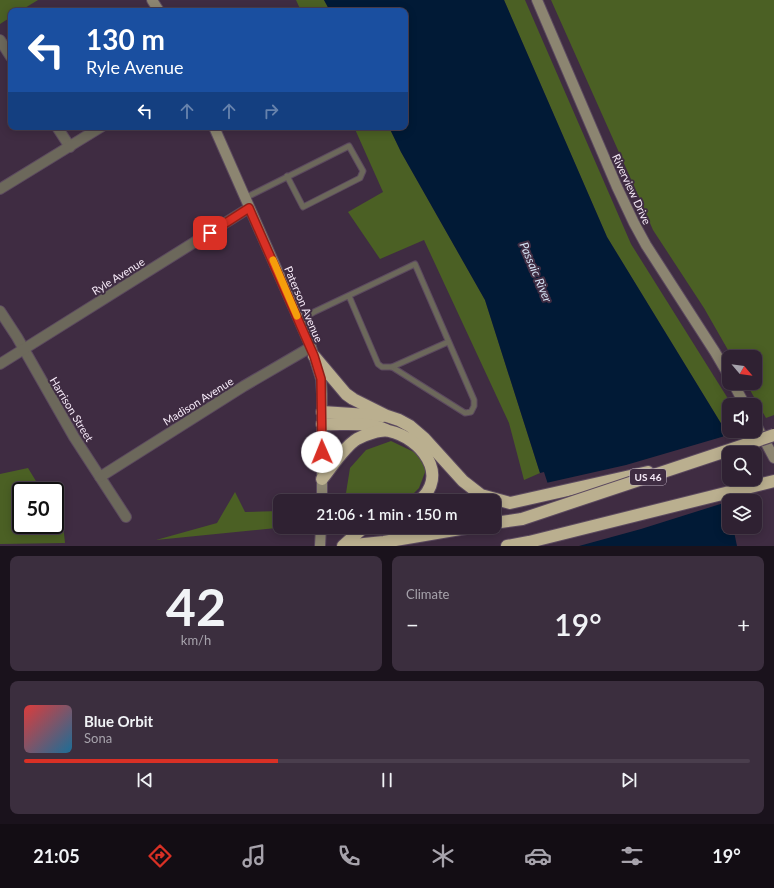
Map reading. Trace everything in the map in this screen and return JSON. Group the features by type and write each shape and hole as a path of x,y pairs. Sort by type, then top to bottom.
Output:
{"highway":[{"path":"312,352 346,394 361,403 410,426 424,438 463,480 481,495 510,503 677,466 722,452"},
{"path":"322,412 387,416"},
{"path":"322,424 377,426 407,438 416,444 425,454 431,466 431,481 425,494"},
{"path":"322,479 351,444 370,434 388,430"},
{"name":"US 46","path":"742,446 774,435"},
{"name":"US 46","path":"501,522 522,519 722,453"},
{"path":"507,546 529,542 774,481"},
{"path":"343,546 356,534"},
{"path":"343,546 384,542 431,534"}],"street":[{"name":"Riverview Drive","path":"537,0 617,187 634,223 646,245 722,364"},
{"path":"0,40 8,52"},
{"path":"59,130 70,147"},
{"path":"0,189 96,130"},
{"name":"Paterson Avenue","path":"215,130 299,321 321,379 322,494"},
{"name":"Ryle Avenue","path":"0,364 249,208"},
{"name":"Harrison Street","path":"0,311 74,437 126,516"},
{"name":"Madison Avenue","path":"100,477 244,386 312,352"},
{"path":"762,436 774,458"},
{"path":"320,546 321,534"}],"lane":[{"path":"244,198 287,176 349,146 363,171 360,178 303,207 287,176"},
{"path":"299,321 314,312 415,264 474,400 474,406 471,412 465,413 392,367"},
{"path":"349,296 378,364 382,367 392,367 448,342"}],"green space":[{"path":"0,0 38,0 25,8 8,8 8,19 0,24"},
{"path":"296,0 324,0 328,8 300,8"},
{"path":"504,0 525,0 631,244 728,398 722,398 722,425 607,237"},
{"path":"551,0 774,0 774,415 766,418 762,411 762,398 755,398 750,390 762,390 762,350 728,350 704,308 653,230"},
{"path":"355,130 390,130 401,152 485,300 540,473 524,480 509,423 424,240 380,259 348,212 383,192"},
{"path":"391,441 416,453 427,467 419,488 413,494 346,494 350,468 366,450"},
{"path":"28,468 37,482 12,482 12,534 64,534 65,543 0,544 0,474"},
{"path":"235,492 245,512 273,511 273,528 156,540 217,523"}],"water":[{"name":"Passaic River","path":"324,0 504,0 607,237 722,425 724,446 722,446 722,486 727,486 728,494 722,494 722,534 734,534 737,546 568,546 544,472 540,473 485,300 401,152 390,130 408,130 408,8 328,8"}],"pier":[{"path":"722,437 725,438 726,446 722,446 722,486 729,486 729,494 722,494 722,504 641,529 579,546 565,546 546,483 626,465"}],"slow traffic":[{"path":"273,260 297,316"}],"route":[{"path":"210,233 249,208 314,356 321,379 322,452"}]}
